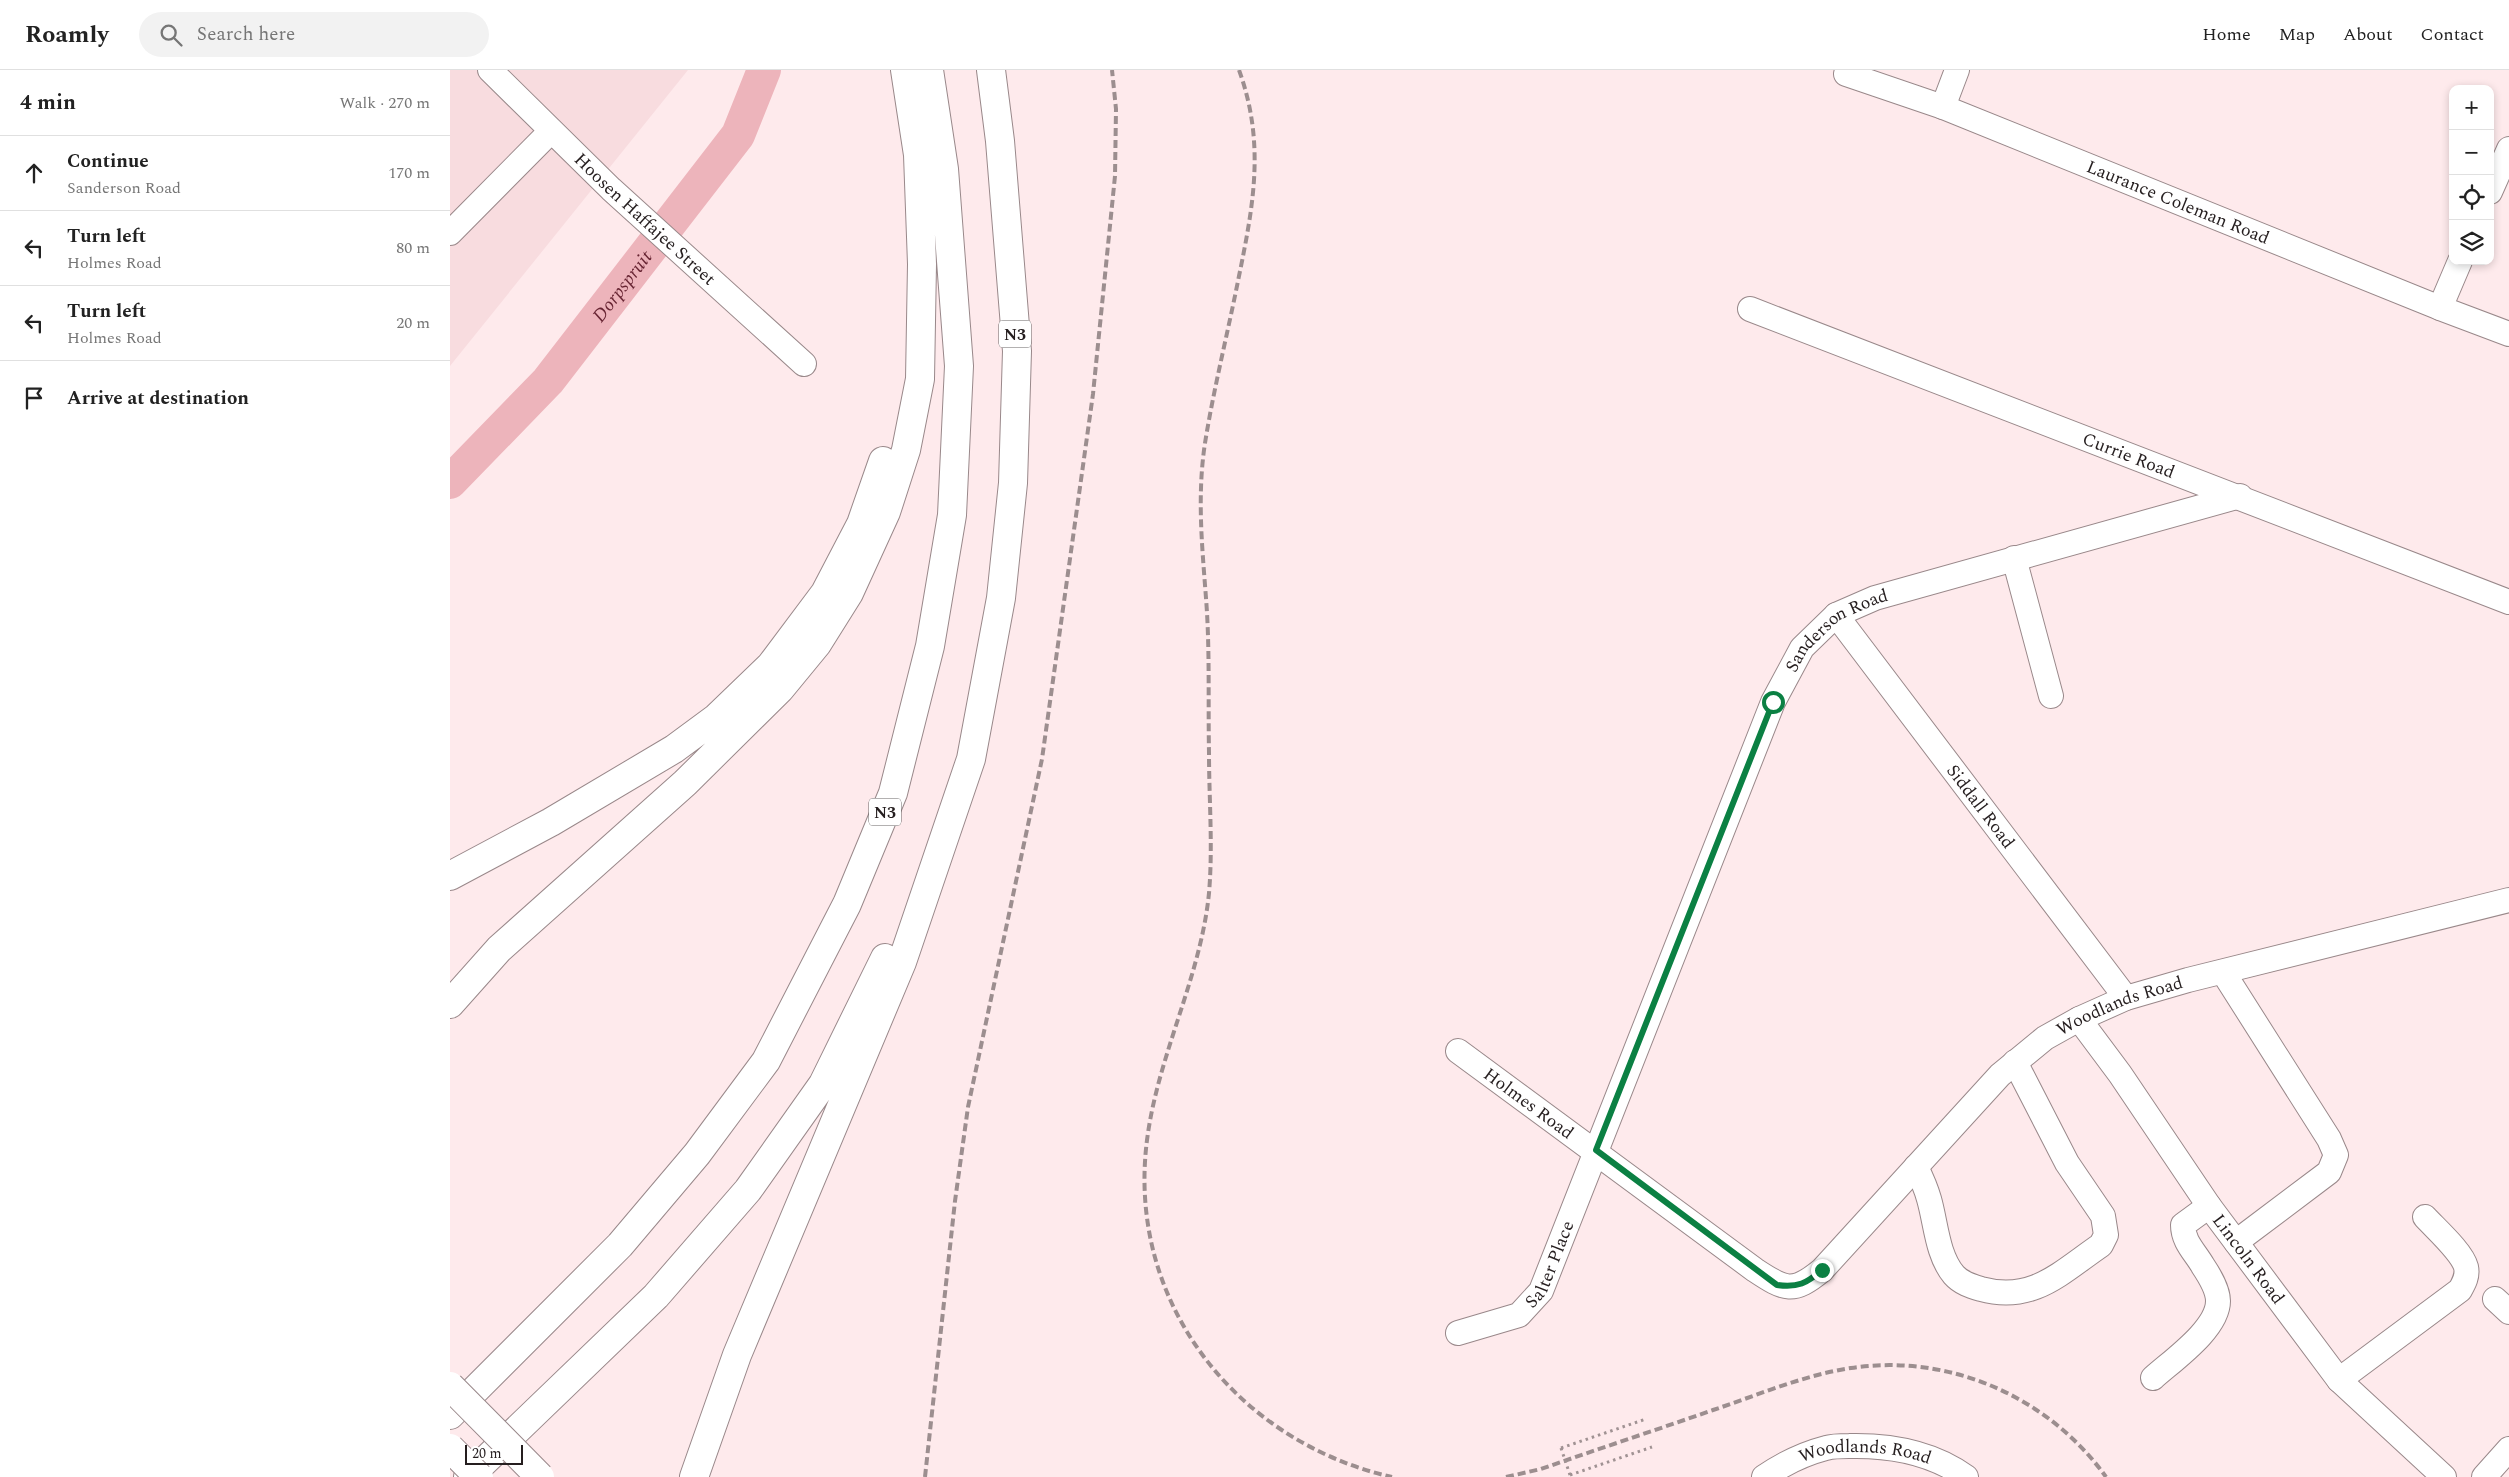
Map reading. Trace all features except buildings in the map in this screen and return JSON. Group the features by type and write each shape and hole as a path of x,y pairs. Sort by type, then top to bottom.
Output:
{"main road":[{"path":"450,1004 506,942 685,783 780,689 817,644 849,593 886,512 906,450 920,378 922,264 918,155 905,70"},
{"name":"N3","path":"450,1415 620,1245 697,1154 766,1061 847,904 893,793 930,646 952,505 958,366 944,169 929,70"},
{"name":"N3","path":"468,1477 656,1296 748,1190 823,1084 883,963 961,757 1001,598 1013,483 1017,350 1000,141 991,70"},
{"path":"450,876 551,822 674,749 716,718 771,665 825,593 861,524 888,447 904,376 922,264"},
{"path":"694,1477 721,1398 902,962 971,759 1001,598"},
{"path":"450,1386 540,1477"},
{"path":"682,1477 721,1398"},
{"path":"450,1448 479,1477"}],"street":[{"name":"Hoosen Haffajee Street","path":"490,70 611,189 689,262 804,364"},
{"path":"1943,107 1957,70"},
{"name":"Laurance Coleman Road","path":"1846,74 1943,107 2440,308 2509,334"},
{"path":"450,233 551,131"},
{"path":"2494,183 2509,149"},
{"path":"2440,308 2458,265"},
{"name":"Currie Road","path":"1750,309 2240,496 2509,602"},
{"name":"Sanderson Road","path":"1596,1150 1773,702 1802,648 1836,615 1875,598 2240,496"},
{"path":"2014,558 2051,696"},
{"name":"Siddall Road","path":"1836,615 2126,998"},
{"name":"Woodlands Road","path":"1822,1270 2000,1075 2045,1038 2079,1019 2126,998 2509,900"},
{"path":"2223,972 2329,1139 2336,1155 2328,1172 2236,1242"},
{"name":"Lincoln Road","path":"2079,1019 2120,1074 2209,1206 2339,1380 2444,1477"},
{"name":"Holmes Road","path":"1458,1051 1596,1150 1777,1285 1790,1287 1804,1284 1822,1270"},
{"path":"1916,1167 1929,1199 1943,1253 1954,1275 1967,1286 2015,1294 2032,1290 2101,1245 2106,1235 2103,1216 2067,1163 2015,1062"},
{"name":"Salter Place","path":"1458,1333 1519,1316 1541,1291 1596,1150"},
{"path":"2153,1378 2210,1326 2216,1312 2218,1299 2215,1286 2183,1236 2183,1226 2209,1206"},
{"path":"2339,1380 2460,1290 2466,1279 2466,1267 2461,1257 2425,1217"},
{"name":"Woodlands Road","path":"1764,1477 1784,1463 1828,1447 1872,1445 1921,1454 1953,1468 1966,1477"},
{"path":"2484,1477 2509,1449"}],"path":[{"path":"1646,1419 1561,1448 1570,1475 1652,1447"}],"shaded area":[{"path":"450,70 688,70 450,366"}],"waterway":[{"name":"Dorpspruit","path":"450,482 548,381 738,135 764,70"}],"railway":[{"path":"925,1477 955,1201 968,1107 1042,759 1093,394 1115,176 1116,109 1112,70"},
{"path":"1239,70 1252,122 1254,148 1252,198 1235,297 1205,443 1201,482 1201,521 1208,656 1211,841 1209,893 1198,954 1161,1072 1154,1103 1148,1133 1145,1194 1153,1251 1173,1305 1201,1353 1239,1396 1284,1431 1335,1459 1392,1477"},
{"path":"1506,1477 1541,1469 1816,1375 1851,1368 1888,1365 1924,1367 1960,1375 1994,1387 2026,1403 2056,1424 2083,1449 2106,1477"}],"route":[{"path":"1773,702 1596,1150 1777,1285 1790,1287 1804,1284 1822,1270"}]}
